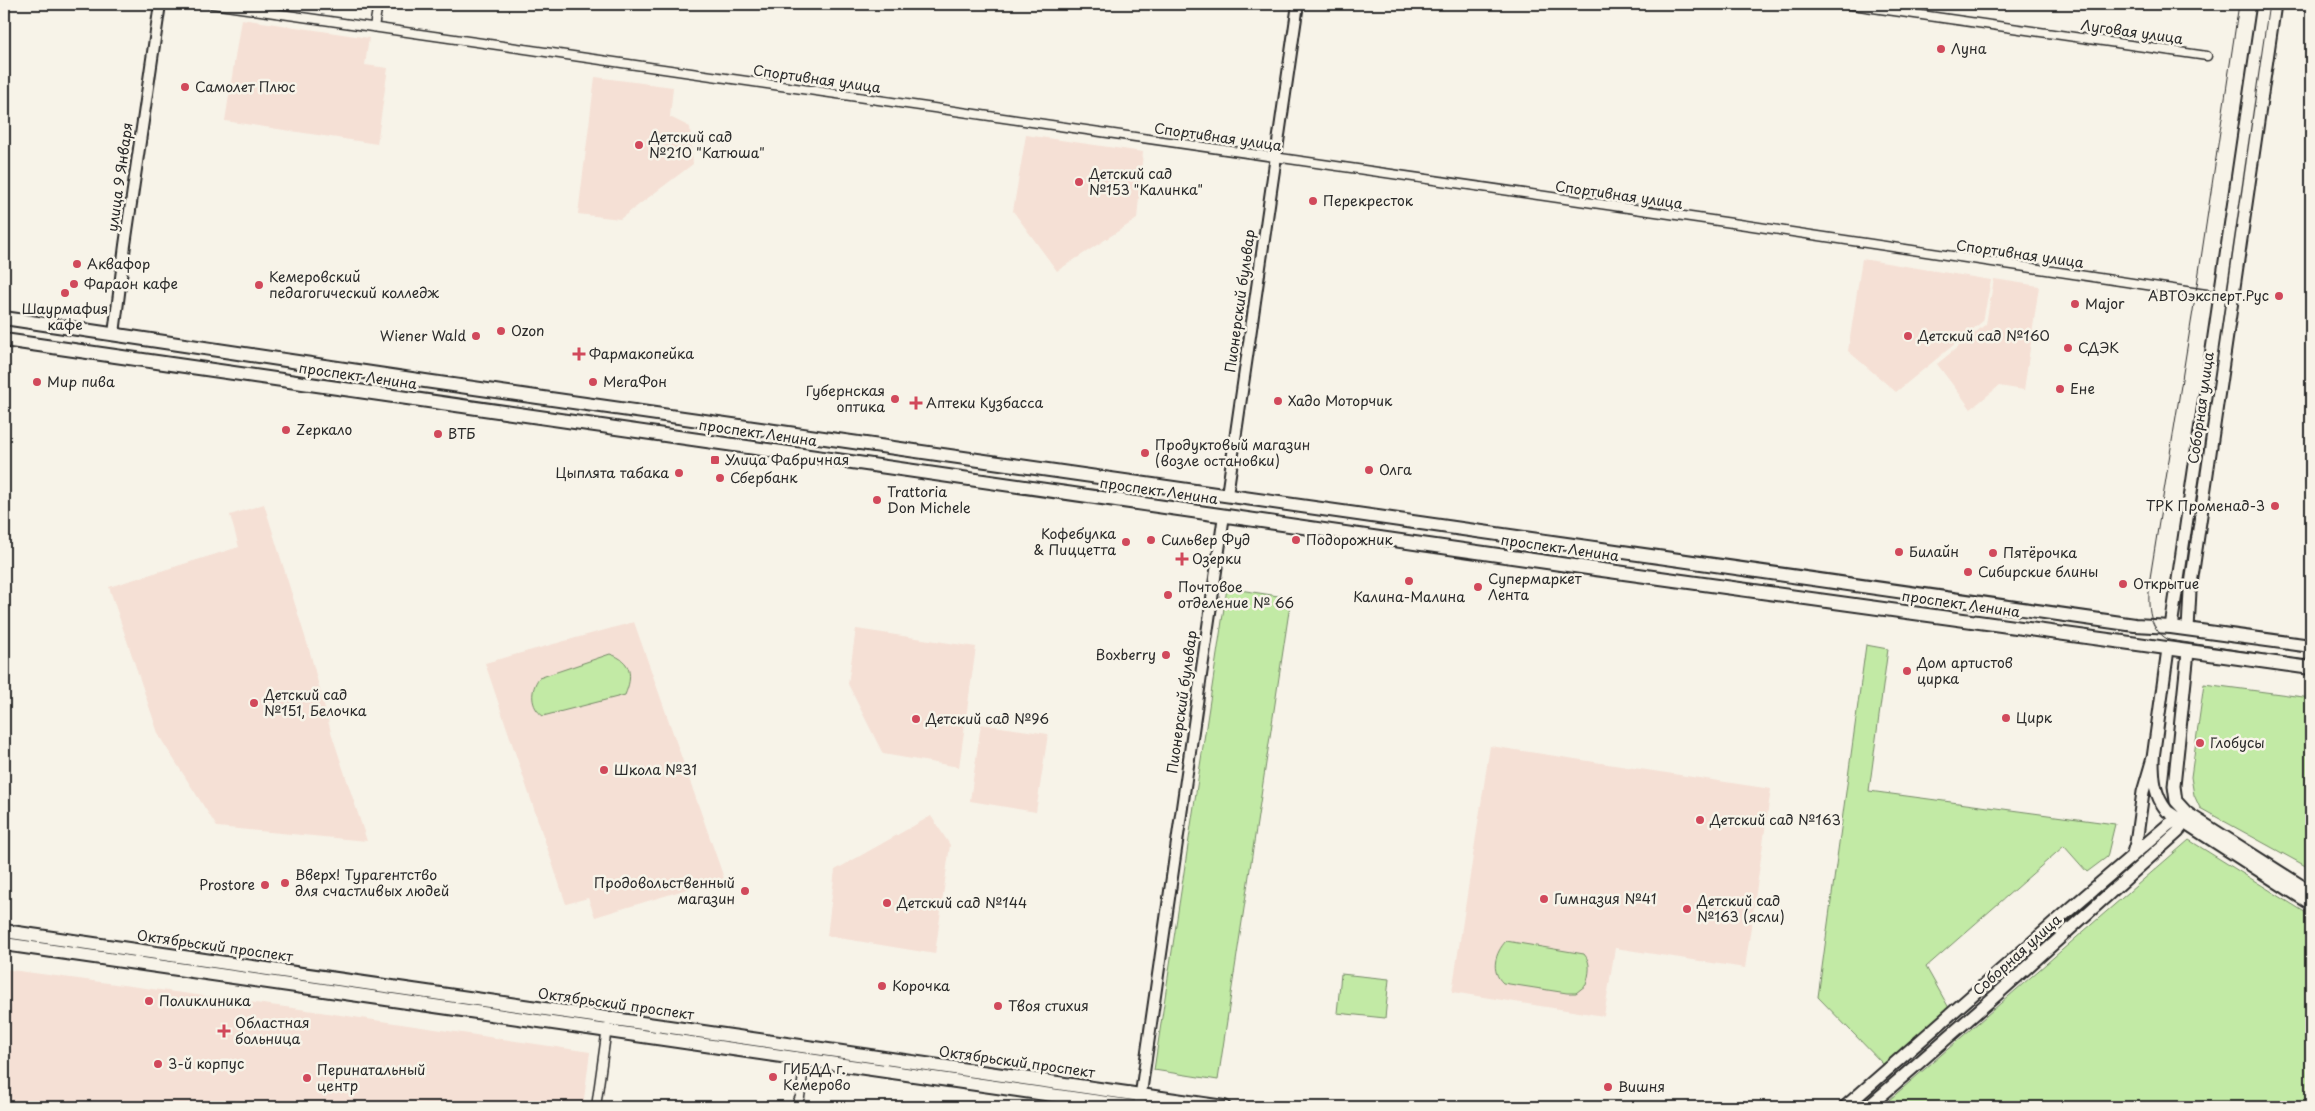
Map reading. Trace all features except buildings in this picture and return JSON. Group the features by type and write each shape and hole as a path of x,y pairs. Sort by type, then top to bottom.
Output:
{"main road":[{"name":"Соборная улица","path":"2131,857 2136,842 2143,792 2153,758 2263,4"},
{"name":"Соборная улица","path":"1868,1107 1994,998 2178,832 2183,818 2176,801 2174,786 2188,652 2190,591 2275,4"},
{"name":"проспект Ленина","path":"4,318 2135,625 2171,627"},
{"name":"улица 9 Января","path":"111,355 114,334"},
{"name":"проспект Ленина","path":"4,340 1224,515 2311,668"},
{"path":"662,414 662,435"},
{"name":"Пионерский бульвар","path":"1224,515 1227,495"},
{"path":"2171,627 2311,646"},
{"name":"Соборная улица","path":"2153,758 2154,787 2158,796 2167,811 2183,818"},
{"name":"Соборная улица","path":"1845,1107 2131,857 2183,818"},
{"path":"2183,818 2311,892"},
{"path":"2183,818 2311,904"},
{"name":"Октябрьский проспект","path":"4,931 608,1025 1138,1103"},
{"name":"Октябрьский проспект","path":"4,944 608,1025 805,1060 1138,1103 1224,1107"}],"street":[{"name":"улица 9 Января","path":"114,334 160,4"},
{"name":"Спортивная улица","path":"212,4 1739,224 2233,298"},
{"path":"374,27 378,4"},
{"name":"Пионерский бульвар","path":"1227,495 1298,4"},
{"name":"Луговая улица","path":"1845,4 2207,56"},
{"path":"2254,67 2266,69"},
{"name":"Пионерский бульвар","path":"1138,1103 1224,515"},
{"path":"596,1107 608,1025"},
{"path":"796,1107 800,1098 805,1060"}],"shaded area":[{"path":"241,19 369,38 365,65 388,68 377,144 225,121"},
{"name":"Детский сад №210 \"Катюша\"","path":"595,77 673,87 670,117 690,127 693,164 620,219 578,214"},
{"name":"Детский сад №153 \"Калинка\"","path":"1026,135 1143,152 1137,219 1057,271 1013,211"},
{"name":"Детский сад №160","path":"1862,259 1991,280 1983,321 1896,392 1848,351"},
{"path":"1994,279 2039,286 2024,390 1999,386 1971,409 1937,364 1986,324"},
{"path":"264,504 311,656 331,732 367,841 217,827 159,736 109,587 239,547 230,515"},
{"name":"Школа №31","path":"634,622 724,878 595,917 588,898 566,904 485,663"},
{"name":"Детский сад №96","path":"856,629 976,647 959,767 883,754 848,684"},
{"path":"981,724 1048,734 1036,812 970,801"},
{"name":"Гимназия №41","path":"1490,746 1771,789 1745,968 1615,948 1604,1016 1452,992"},
{"name":"Детский сад №144","path":"931,816 950,845 935,954 827,936 835,870"},
{"name":"Областная больница","path":"4,969 300,1009 590,1052 583,1107 4,1107"}],"green space":[{"path":"1227,588 1291,598 1218,1080 1154,1070"},
{"path":"1866,645 1888,649 1869,791 2115,824 2107,857 2087,872 2064,846 1926,967 1949,1008 1885,1066 1818,997"},
{"path":"610,654 623,661 629,670 630,676 625,695 543,716 539,712 534,703 533,693 539,678"},
{"path":"2204,684 2311,698 2311,869 2200,808 2194,795 2191,777"},
{"path":"2189,840 2311,916 2311,1107 1881,1107"},
{"path":"1506,941 1584,954 1589,965 1586,985 1576,993 1567,993 1503,983 1496,973 1495,962 1499,951"},
{"path":"1341,974 1389,979 1385,1018 1337,1013"}],"tram line":[{"path":"2239,4 2196,292 2150,578 2149,605 2152,621 2156,629 2169,640 2311,661"}],"place":[{"name":"Луна","path":"1941,49"},
{"name":"Самолет Плюс","path":"185,87"},
{"name":"Детский сад №210 \"Катюша\"","path":"639,145"},
{"name":"Детский сад №153 \"Калинка\"","path":"1079,182"},
{"name":"Перекресток","path":"1313,201"},
{"name":"Аквафор","path":"77,264"},
{"name":"Фараон кафе","path":"74,284"},
{"name":"Кемеровский педагогический колледж","path":"259,285"},
{"name":"Шаурмафия кафе","path":"65,293"},
{"name":"АВТОэксперт.Рус","path":"2279,296"},
{"name":"Major","path":"2075,304"},
{"name":"Ozon","path":"501,331"},
{"name":"Wiener Wald","path":"476,336"},
{"name":"Детский сад №160","path":"1908,336"},
{"name":"СДЭК","path":"2068,348"},
{"name":"Фармакопейка","path":"579,354"},
{"name":"Мир пива","path":"37,382"},
{"name":"МегаФон","path":"593,382"},
{"name":"Ене","path":"2060,389"},
{"name":"Губернская оптика","path":"895,399"},
{"name":"Хадо Моторчик","path":"1278,401"},
{"name":"Аптеки Кузбасса","path":"916,403"},
{"name":"Zеркало","path":"286,430"},
{"name":"ВТБ","path":"438,434"},
{"name":"Продуктовый магазин (возле остановки)","path":"1145,453"},
{"name":"Улица Фабричная","path":"715,460"},
{"name":"Олга","path":"1369,470"},
{"name":"Цыплята табака","path":"679,473"},
{"name":"Сбербанк","path":"720,478"},
{"name":"Trattoria Don Michele","path":"877,500"},
{"name":"ТРК Променад-3","path":"2275,506"},
{"name":"Сильвер Фуд","path":"1151,540"},
{"name":"Подорожник","path":"1296,540"},
{"name":"Кофебулка & Пиццетта","path":"1126,542"},
{"name":"Билайн","path":"1899,552"},
{"name":"Пятёрочка","path":"1993,553"},
{"name":"Озерки","path":"1182,559"},
{"name":"Сибирские блины","path":"1968,572"},
{"name":"Калина-Малина","path":"1409,581"},
{"name":"Открытие","path":"2123,584"},
{"name":"Супермаркет Лента","path":"1478,587"},
{"name":"Почтовое отделение № 66","path":"1168,595"},
{"name":"Boxberry","path":"1166,655"},
{"name":"Дом артистов цирка","path":"1907,671"},
{"name":"Детский сад №151, Белочка","path":"254,703"},
{"name":"Цирк","path":"2006,718"},
{"name":"Детский сад №96","path":"916,719"},
{"name":"Глобусы","path":"2200,743"},
{"name":"Школа №31","path":"604,770"},
{"name":"Детский сад №163","path":"1700,820"},
{"name":"Вверх! Турагентство для счастливых людей","path":"285,883"},
{"name":"Prostore","path":"265,885"},
{"name":"Продовольственный магазин","path":"745,891"},
{"name":"Гимназия №41","path":"1544,899"},
{"name":"Детский сад №144","path":"887,903"},
{"name":"Детский сад №163 (ясли)","path":"1687,909"},
{"name":"Корочка","path":"882,986"},
{"name":"Поликлиника","path":"149,1001"},
{"name":"Твоя стихия","path":"998,1006"},
{"name":"Областная больница","path":"224,1031"},
{"name":"3-й корпус","path":"158,1064"},
{"name":"ГИБДД г. Кемерово","path":"773,1077"},
{"name":"Перинатальный центр","path":"307,1078"},
{"name":"Вишня","path":"1608,1087"}]}
